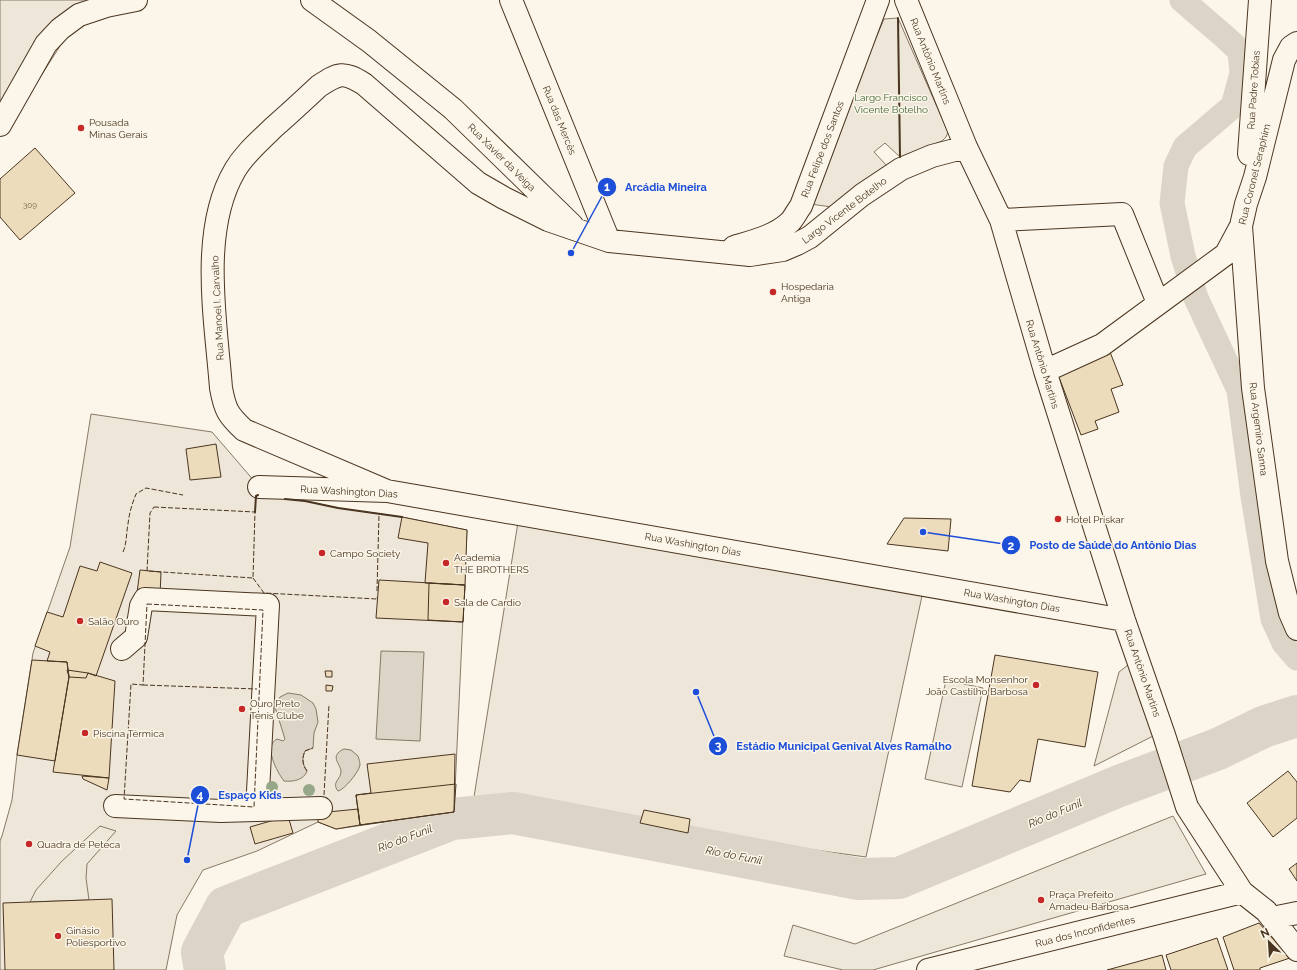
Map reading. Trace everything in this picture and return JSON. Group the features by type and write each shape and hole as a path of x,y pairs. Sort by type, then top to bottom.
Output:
{"street":[{"path":"0,125 46,44 60,29 79,16 106,6 136,0"},
{"name":"Rua Xavier da Veiga","path":"312,0 370,41 448,104 578,231 609,240 718,252"},
{"name":"Rua das Mercês","path":"511,0 609,240"},
{"name":"Rua Felipe dos Santos","path":"718,252 762,239 777,232 790,221 801,206 878,0"},
{"name":"Rua Antônio Martins","path":"906,0 966,147 1001,220 1045,370 1124,620 1187,807 1242,892 1266,911 1297,950"},
{"name":"Rua Padre Tobias","path":"1246,204 1260,0"},
{"name":"Rua Coronel Seraphim","path":"1045,370 1102,344 1158,304 1181,285 1226,254 1242,226 1246,204 1255,177 1284,60 1291,47 1297,42"},
{"name":"Rua Manoel I. Carvalho","path":"387,491 244,430 232,418 224,404 213,291 213,247 218,214 226,188 236,169 251,149 319,86 329,80 345,74 364,84 478,183 526,210 578,231"},
{"name":"Largo Vicente Botelho","path":"718,252 750,256 783,250 810,237 862,195 900,169 932,156 966,147"},
{"path":"1001,220 1122,214 1158,304"},
{"name":"Rua Argemiro Sanna","path":"1242,226 1253,388 1280,575 1290,613 1297,629"},
{"name":"Rua Washington Dias","path":"259,487 387,491 1124,620"},
{"path":"122,649 136,637 141,606 144,599 268,605 257,810"},
{"path":"115,806 221,811 321,808"},
{"name":"Rua dos Inconfidentes","path":"928,970 1242,892"},
{"path":"1272,918 1297,913"}],"green space":[{"path":"0,0 106,0 90,9 60,46 27,98 0,117"},
{"name":"Largo Francisco Vicente Botelho","path":"898,18 948,132 946,137 942,141 900,157 885,143 874,152 887,166 832,207 810,204 832,141 884,19"},
{"name":"Ouro Preto Tenis Clube","path":"91,414 212,432 268,497 305,501 338,508 402,517 467,530 454,812 336,829 318,822 257,851 203,870 177,915 166,970 0,970 0,841 12,800 17,755 33,653 70,547"},
{"path":"519,516 925,582 866,857 473,803"},
{"path":"1133,661 1159,733 1094,766 1119,672"},
{"path":"946,680 983,688 962,787 925,779"}],"shaded area":[{"path":"381,651 424,652 420,741 376,739"},
{"path":"288,693 301,695 313,703 316,709 318,722 314,733 313,748 305,751 303,756 303,763 307,771 306,774 294,781 284,781 275,766 271,753 273,742 277,739 283,741 285,739 275,707 280,697"},
{"path":"344,749 351,750 358,756 360,765 351,780 344,788 338,791 336,788 336,783 341,771 336,757 337,754"},
{"name":"Praça Prefeito Amadeu Barbosa","path":"1173,816 1206,874 873,970 843,970 784,956 793,925 855,944"},
{"path":"100,826 116,831 87,864 86,878 89,900 30,902 36,890 62,861"}],"building":[{"path":"35,148 75,193 20,240 0,217 0,179"},
{"path":"1110,352 1123,385 1111,389 1119,412 1095,421 1098,429 1081,435 1057,372"},
{"path":"216,444 221,477 190,480 186,449"},
{"name":"Academia THE BROTHERS","path":"402,517 467,530 465,585 425,583 428,543 398,538"},
{"path":"904,518 951,519 948,551 887,544"},
{"name":"Salão Ouro","path":"100,562 132,573 96,676 88,673 86,678 69,677 67,662 47,661 50,652 35,646 47,612 63,617 80,566 97,571"},
{"path":"140,570 161,572 160,596 137,593"},
{"path":"379,580 465,585 463,622 376,618"},
{"name":"Sala de Cardio","path":"429,583 465,585 463,622 428,620"},
{"path":"995,655 1098,672 1085,747 1038,739 1030,782 1020,780 1010,792 972,786"},
{"path":"32,660 67,662 69,677 55,761 17,755"},
{"path":"67,670 88,673 115,681 109,778 53,772 69,677"},
{"path":"325,671 332,671 332,677 326,677"},
{"path":"326,685 333,686 332,691 326,691"},
{"path":"455,754 454,812 360,825 356,795 371,793 367,764"},
{"path":"1288,771 1297,782 1297,818 1273,837 1247,803"},
{"path":"82,776 109,778 107,790 83,779"},
{"path":"456,784 454,812 360,825 356,795"},
{"path":"358,809 360,825 336,829 318,822 318,813"},
{"path":"644,810 690,819 688,833 640,823"},
{"path":"288,816 293,833 255,844 250,827"},
{"path":"1297,863 1297,881 1289,869"},
{"name":"Ginásio Poliesportivo","path":"112,899 114,970 5,970 3,903"},
{"path":"1259,923 1290,958 1260,968 1260,970 1234,970 1223,937"},
{"path":"1217,938 1228,970 1171,970 1166,955"},
{"path":"1162,955 1166,970 1107,970"}],"waterway":[{"path":"1182,0 1240,51 1242,73 1233,106 1185,147 1176,166 1172,203 1183,256 1196,298 1239,390 1253,496 1273,619 1284,643 1297,658"},
{"name":"Rio do Funil","path":"205,970 202,952 226,907 452,819 513,813 859,879 899,878 1119,786 1218,749 1263,727 1297,716"}],"fence":[{"path":"123,552 130,513 136,494 146,488 183,495"},
{"path":"154,507 255,512 253,578 147,571 150,513 154,507"},
{"path":"377,591 379,514"},
{"path":"253,578 264,593 377,599 377,597"},
{"path":"147,604 263,610 254,807 124,799 131,684 143,685 147,604"},
{"path":"143,685 257,689"},
{"path":"324,795 329,704"},
{"path":"307,771 303,763 303,756 305,751 313,748"}],"wall":[{"path":"898,18 900,157"},
{"path":"255,512 256,496 258,495"},
{"path":"285,499 402,517"}],"place":[{"name":"Pousada Minas Gerais","path":"81,128"},
{"name":"Arcádia Mineira","path":"571,253"},
{"name":"Hospedaria Antiga","path":"773,292"},
{"name":"Hotel Priskar","path":"1058,519"},
{"name":"Posto de Saúde do Antônio Dias","path":"923,532"},
{"name":"Campo Society","path":"322,553"},
{"name":"Academia THE BROTHERS","path":"446,563"},
{"name":"Sala de Cardio","path":"446,602"},
{"name":"Salão Ouro","path":"80,621"},
{"name":"Escola Monsenhor João Castilho Barbosa","path":"1036,685"},
{"name":"Estádio Municipal Genival Alves Ramalho","path":"696,692"},
{"name":"Ouro Preto Tenis Clube","path":"242,709"},
{"name":"Piscina Térmica","path":"85,733"},
{"name":"Quadra de Peteca","path":"29,844"},
{"name":"Espaço Kids","path":"187,860"},
{"name":"Praça Prefeito Amadeu Barbosa","path":"1041,900"},
{"name":"Ginásio Poliesportivo","path":"58,936"}]}
